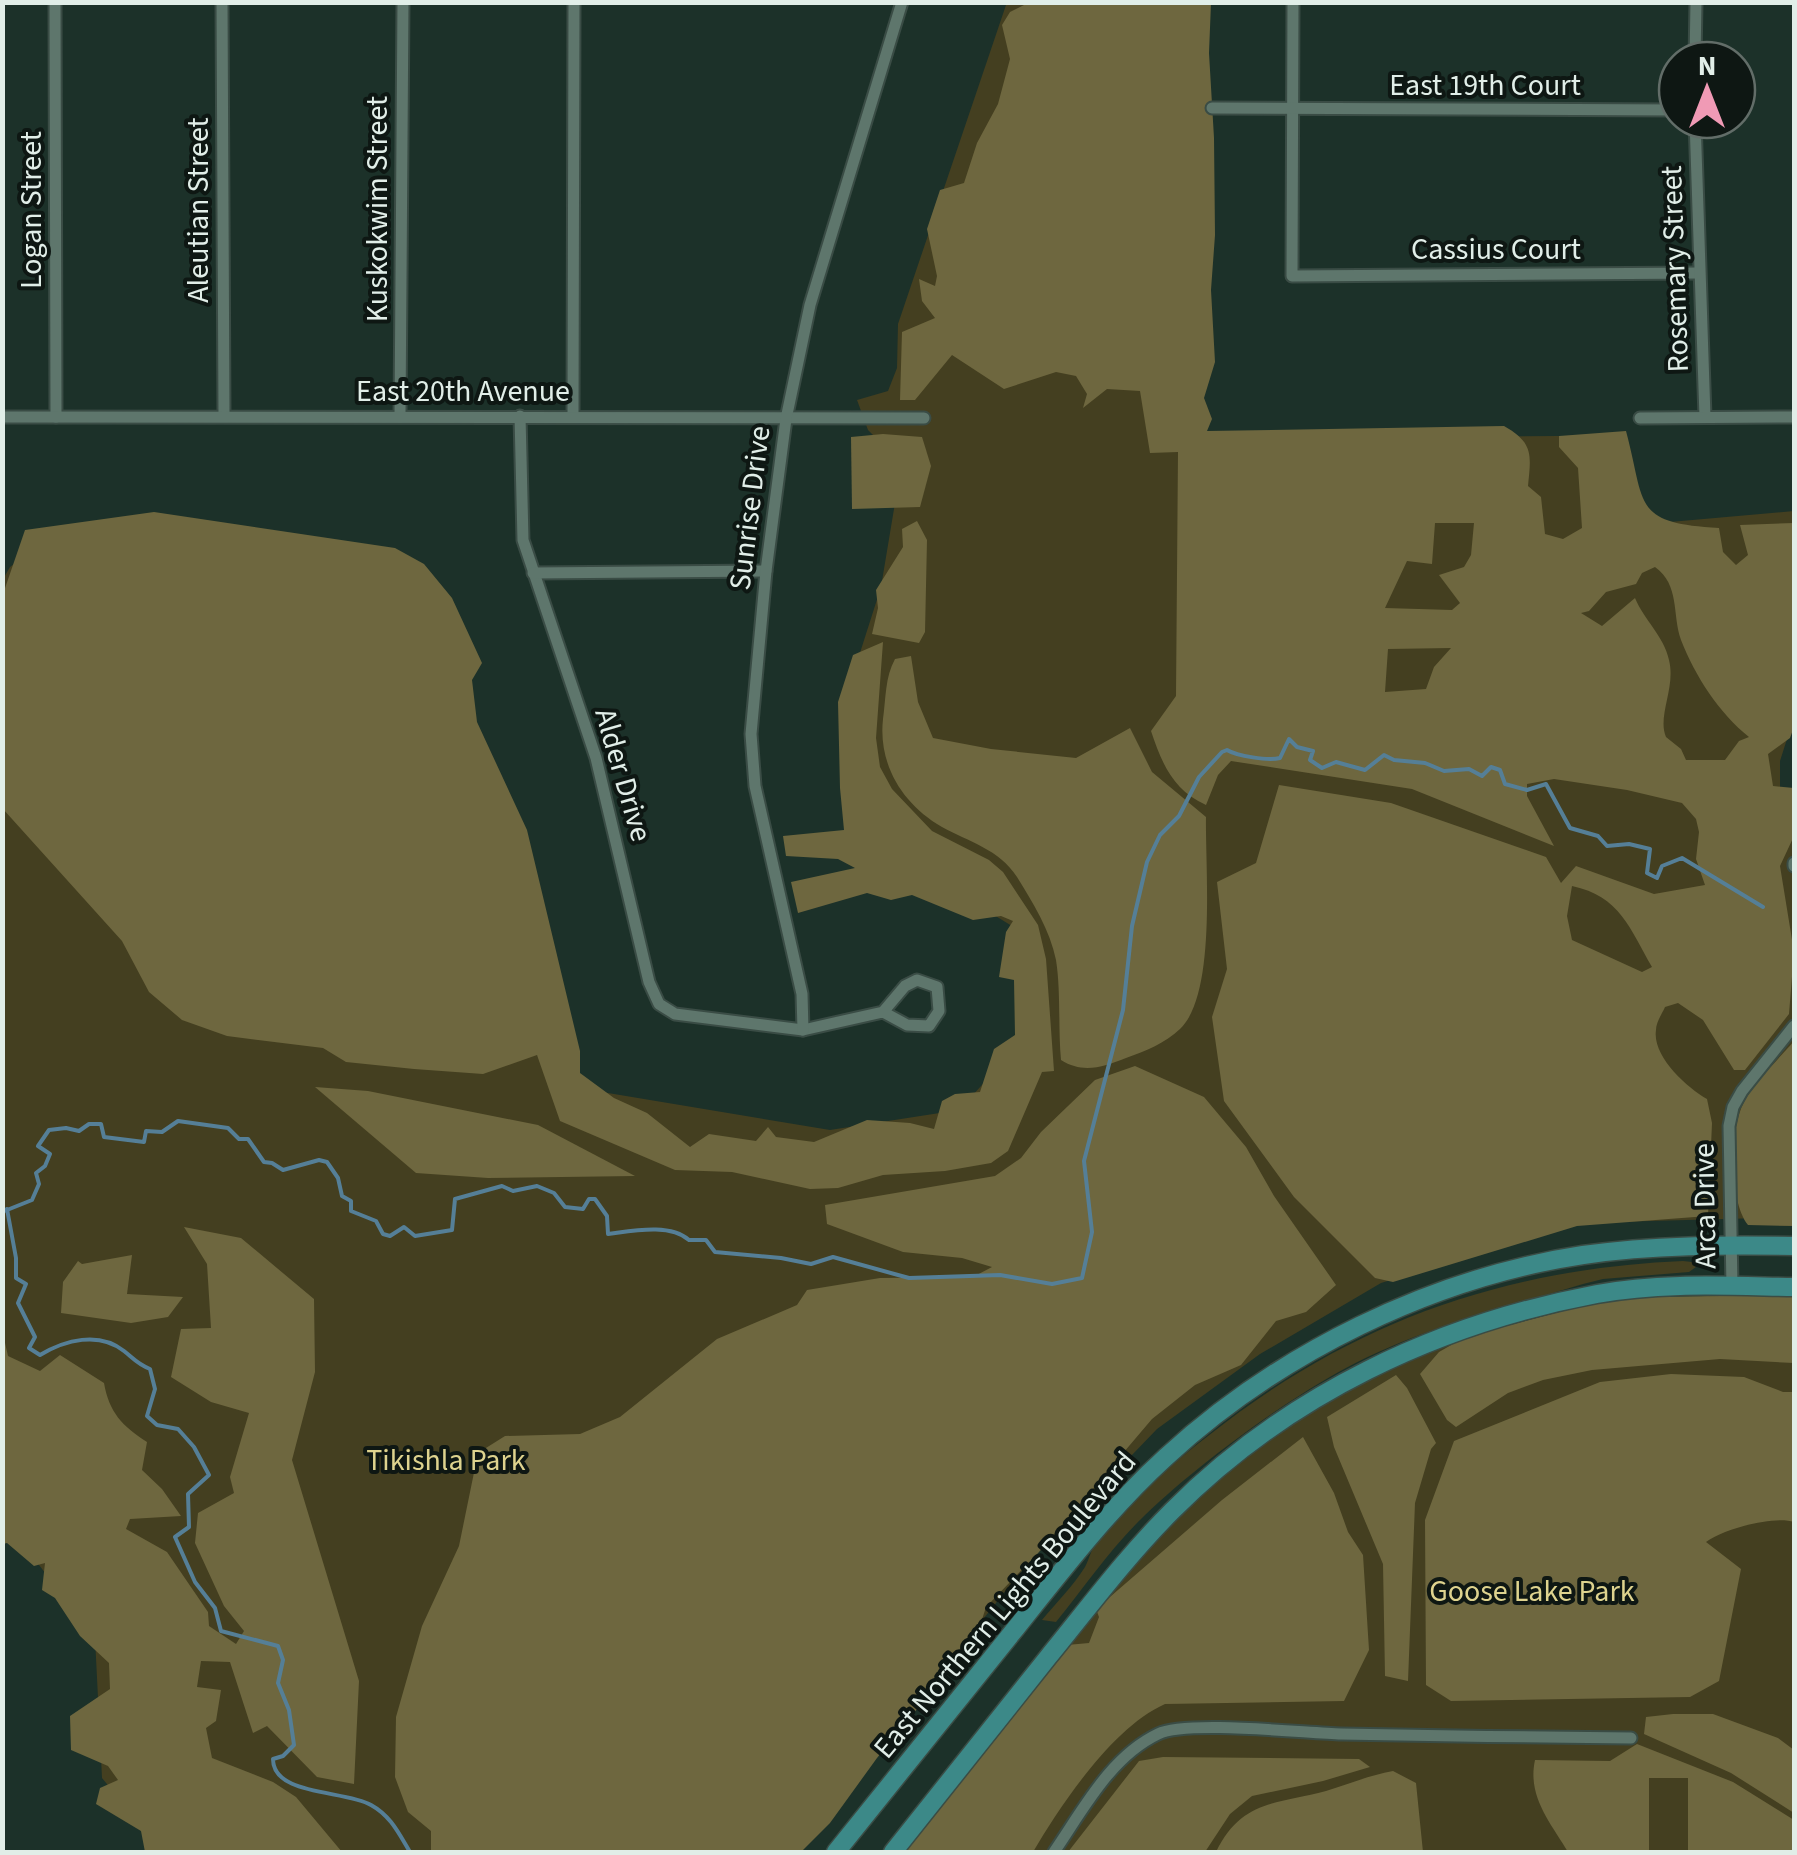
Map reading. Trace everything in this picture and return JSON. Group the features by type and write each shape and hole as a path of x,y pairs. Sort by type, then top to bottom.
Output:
{"main road":[{"name":"East Northern Lights Boulevard","path":"836,1852 1073,1557 1165,1458 1250,1390 1362,1326 1462,1285 1580,1256 1648,1248 1794,1246"},
{"path":"894,1852 1124,1564 1196,1489 1282,1419 1386,1360 1466,1328 1600,1293 1794,1287"}],"street":[{"name":"Logan Street","path":"56,2 56,417"},
{"name":"Aleutian Street","path":"222,2 224,416"},
{"name":"Kuskokwim Street","path":"400,416 402,2"},
{"path":"573,416 574,2"},
{"name":"Sunrise Drive","path":"802,1030 802,994 754,768 751,734 766,571 786,418 810,305 902,2"},
{"path":"1293,110 1294,2"},
{"path":"1695,40 1696,2"},
{"name":"East 19th Court","path":"1212,108 1657,110"},
{"name":"Cassius Court","path":"1293,110 1292,276 1699,273"},
{"name":"Rosemary Street","path":"1696,140 1705,417"},
{"name":"Alder Drive","path":"520,416 523,540 596,758 649,982 659,1004 675,1014 802,1030"},
{"name":"East 20th Avenue","path":"2,417 924,418"},
{"path":"1640,418 1794,417"},
{"path":"532,574 766,571"},
{"path":"802,1030 883,1012 905,986 916,980 937,987 939,1012 929,1026 907,1026 883,1012"},
{"name":"Arca Drive","path":"1732,1286 1729,1126 1733,1107 1794,1026"},
{"path":"1054,1852 1126,1754 1162,1732 1204,1728 1417,1736 1631,1738"}],"green space":[{"path":"1030,2 1211,3 1215,235 1211,290 1215,362 1204,398 1212,419 1207,431 1504,426 1526,444 1528,486 1541,497 1545,534 1563,539 1582,528 1578,468 1559,447 1559,436 1626,431 1647,505 1656,515 1670,521 1719,528 1723,552 1736,565 1748,555 1740,525 1794,523 1794,727 1790,738 1768,754 1773,786 1794,788 1794,836 1780,866 1794,952 1789,1014 1745,1070 1734,1070 1703,1020 1678,1003 1665,1007 1656,1027 1656,1040 1665,1060 1681,1079 1707,1099 1712,1123 1708,1216 1577,1226 1393,1282 1375,1278 1294,1197 1224,1101 1212,1017 1227,969 1217,882 1256,863 1279,785 1391,803 1546,857 1561,883 1576,866 1654,894 1705,885 1696,859 1699,832 1696,819 1682,803 1554,779 1527,784 1527,796 1554,846 1412,789 1231,761 1218,775 1206,805 1177,784 1151,731 1176,696 1178,452 1150,453 1140,391 1107,389 1083,408 1087,394 1076,376 1056,372 1004,389 952,355 915,400 900,400 902,332 935,318 922,301 919,279 935,286 937,276 927,229 940,190 964,183 977,143 998,104 1010,59 1002,25 1010,12","holes":["1435,523 1474,523 1471,555 1464,567 1439,575 1460,603 1452,610 1385,608 1407,561 1432,564","1655,567 1663,574 1674,600 1681,640 1693,667 1718,705 1749,737 1739,741 1725,760 1686,760 1681,749 1666,737 1669,660 1635,598 1602,626 1581,613 1589,611 1606,592 1636,584 1642,573","1451,648 1434,667 1426,689 1385,692 1388,649","1572,886 1602,898 1630,927 1652,967 1642,972 1572,940 1567,916"]},
{"name":"Tikishla Park","path":"1187,3 1184,439 1559,436 1636,525 1794,511 1794,717 1780,761 1780,815 1794,843 1794,1217 1576,1223 1381,1283 1260,1354 1157,1429 1030,1561 795,1852 152,1852 134,1817 102,1778 95,1638 3,1518 3,579 10,567 50,537 566,1086 830,1130 959,1110 1027,1036 1020,931 851,827 843,706 881,587 899,479 889,451 868,430 857,400 888,391 897,368 898,324 1006,5"},
{"path":"851,437 922,437 931,466 920,507 852,509"},
{"path":"154,512 395,548 424,564 452,598 482,663 472,680 477,722 527,830 580,1051 580,1073 614,1098 647,1113 690,1147 709,1134 756,1141 768,1127 776,1137 814,1142 867,1120 934,1129 942,1101 955,1094 980,1092 994,1049 1015,1035 1014,980 999,977 1006,932 1013,921 1001,916 973,920 912,895 891,900 867,893 798,913 791,882 855,868 838,859 786,856 783,836 844,830 838,702 853,655 883,642 876,738 880,767 892,789 932,831 989,860 1003,872 1038,925 1046,959 1054,1071 1042,1072 1008,1151 991,1163 883,1175 838,1188 810,1189 732,1172 675,1170 560,1121 537,1055 483,1074 414,1069 346,1062 323,1048 227,1036 182,1020 149,992 122,941 3,809 3,594 25,530"},
{"path":"917,521 927,540 925,632 919,643 872,634 878,608 876,590 903,547 902,529"},
{"path":"911,656 918,702 933,738 1076,758 1130,728 1152,772 1206,817 1206,929 1200,988 1192,1012 1168,1038 1101,1066 1077,1067 1061,1060 1056,960 1029,897 1001,859 942,827 915,807 889,767 882,736 888,680 895,659"},
{"path":"1794,1041 1794,1226 1748,1225 1734,1183 1739,1114 1755,1086"},
{"path":"1135,1066 1204,1097 1246,1147 1274,1196 1336,1285 1306,1312 1276,1321 1241,1365 1195,1385 1152,1419 1039,1552 986,1607 973,1648 935,1687 830,1823 801,1852 431,1852 431,1831 408,1812 395,1777 396,1717 422,1626 459,1546 478,1453 505,1436 580,1434 620,1417 717,1339 797,1305 807,1290 880,1278 973,1277 992,1267 962,1258 903,1252 827,1224 825,1205 995,1176 1021,1158 1041,1132 1095,1080"},
{"path":"315,1087 368,1091 538,1125 635,1176 488,1178 416,1173"},
{"path":"184,1227 241,1238 314,1299 315,1372 292,1460 359,1681 354,1784 317,1777 267,1726 253,1733 230,1662 201,1661 197,1687 221,1690 216,1721 206,1728 212,1758 273,1782 296,1797 342,1852 145,1852 141,1831 96,1804 100,1788 118,1780 108,1766 71,1750 70,1716 110,1689 109,1663 80,1636 55,1598 42,1590 45,1563 34,1566 7,1543 3,1544 3,1334 8,1356 40,1371 60,1355 104,1383 118,1417 147,1442 142,1470 181,1516 130,1519 126,1529 167,1552 208,1612 209,1626 236,1644 244,1631 224,1606 195,1543 198,1513 234,1493 230,1477 249,1413 211,1402 171,1377 181,1329 211,1328 207,1264"},
{"path":"132,1255 127,1294 183,1297 168,1317 131,1323 61,1313 63,1282 78,1261 82,1264"},
{"path":"1683,1261 1696,1267 1689,1272 1603,1279 1493,1311 1374,1354 1321,1382 1184,1480 1127,1534 1056,1622 1042,1620 1085,1567 1098,1540 1150,1485 1262,1396 1317,1362 1430,1309 1490,1290 1616,1266"},
{"name":"Goose Lake Park","path":"1794,1295 1794,1852 900,1852 1162,1529 1253,1449 1327,1400 1419,1353 1471,1335"},
{"path":"1794,1295 1794,1363 1720,1359 1592,1370 1543,1380 1508,1393 1456,1427 1447,1420 1420,1374 1439,1352 1465,1337 1597,1302 1638,1297"},
{"path":"1671,1374 1744,1377 1783,1392 1794,1392 1794,1522 1775,1520 1749,1525 1706,1542 1741,1569 1719,1681 1690,1697 1451,1701 1426,1685 1425,1520 1454,1441 1600,1382"},
{"path":"1396,1375 1436,1443 1415,1503 1408,1681 1385,1676 1383,1564 1334,1447 1327,1417"},
{"path":"1303,1437 1363,1555 1369,1650 1344,1701 1165,1704 1127,1730 1090,1768 1033,1852 904,1852 1067,1645 1089,1643 1099,1617 1096,1609 1222,1500"},
{"path":"1713,1714 1778,1738 1794,1750 1794,1813 1731,1773 1644,1734 1646,1717"},
{"path":"1637,1744 1733,1782 1794,1820 1794,1852 1688,1852 1568,1852 1537,1798 1535,1760 1610,1761","holes":["1649,1778 1688,1778 1688,1852 1649,1851"]},
{"path":"1163,1757 1359,1759 1370,1767 1252,1796 1230,1814 1205,1852 1068,1852 1139,1761"},
{"path":"1393,1771 1416,1783 1423,1852 1216,1852 1237,1822 1262,1807"}],"waterway":[{"path":"2,1212 32,1200 39,1184 36,1173 45,1166 50,1154 38,1146 49,1130 79,1131 89,1124 101,1124 104,1137 144,1142 146,1131 162,1132 178,1121 228,1128 239,1139 248,1139 264,1162 283,1170 319,1160 327,1162 338,1178 342,1196 351,1201 351,1211 376,1221 383,1234 390,1236 404,1227 415,1236 452,1230 455,1199 502,1186 513,1191 537,1186 554,1193 565,1207 583,1209 589,1199 595,1199 607,1216 608,1234 672,1231 689,1240 706,1240 715,1252 811,1264 833,1257 909,1278 1000,1275 1052,1284 1082,1278 1092,1232 1084,1161 1123,1010 1132,926 1147,862 1160,835 1179,816 1199,777 1222,752 1280,758 1289,739 1297,747 1313,751 1310,760 1322,768 1336,762 1365,770 1384,755 1444,771 1469,769 1482,776 1491,767 1500,770 1505,784 1527,790 1546,784 1570,828 1598,836 1607,846 1629,844 1650,849 1647,873 1657,878 1662,866 1682,858 1763,907"},
{"path":"7,1209 16,1278 26,1284 18,1303 35,1337 29,1348 40,1355 71,1342 104,1341 150,1369 155,1389 147,1416 157,1425 178,1429 194,1447 209,1475 188,1494 189,1527 175,1537 195,1582 215,1608 221,1631 278,1646 283,1660 278,1683 289,1710 294,1745 283,1756 273,1759 276,1771 297,1786 359,1800 378,1809 410,1852"}]}
